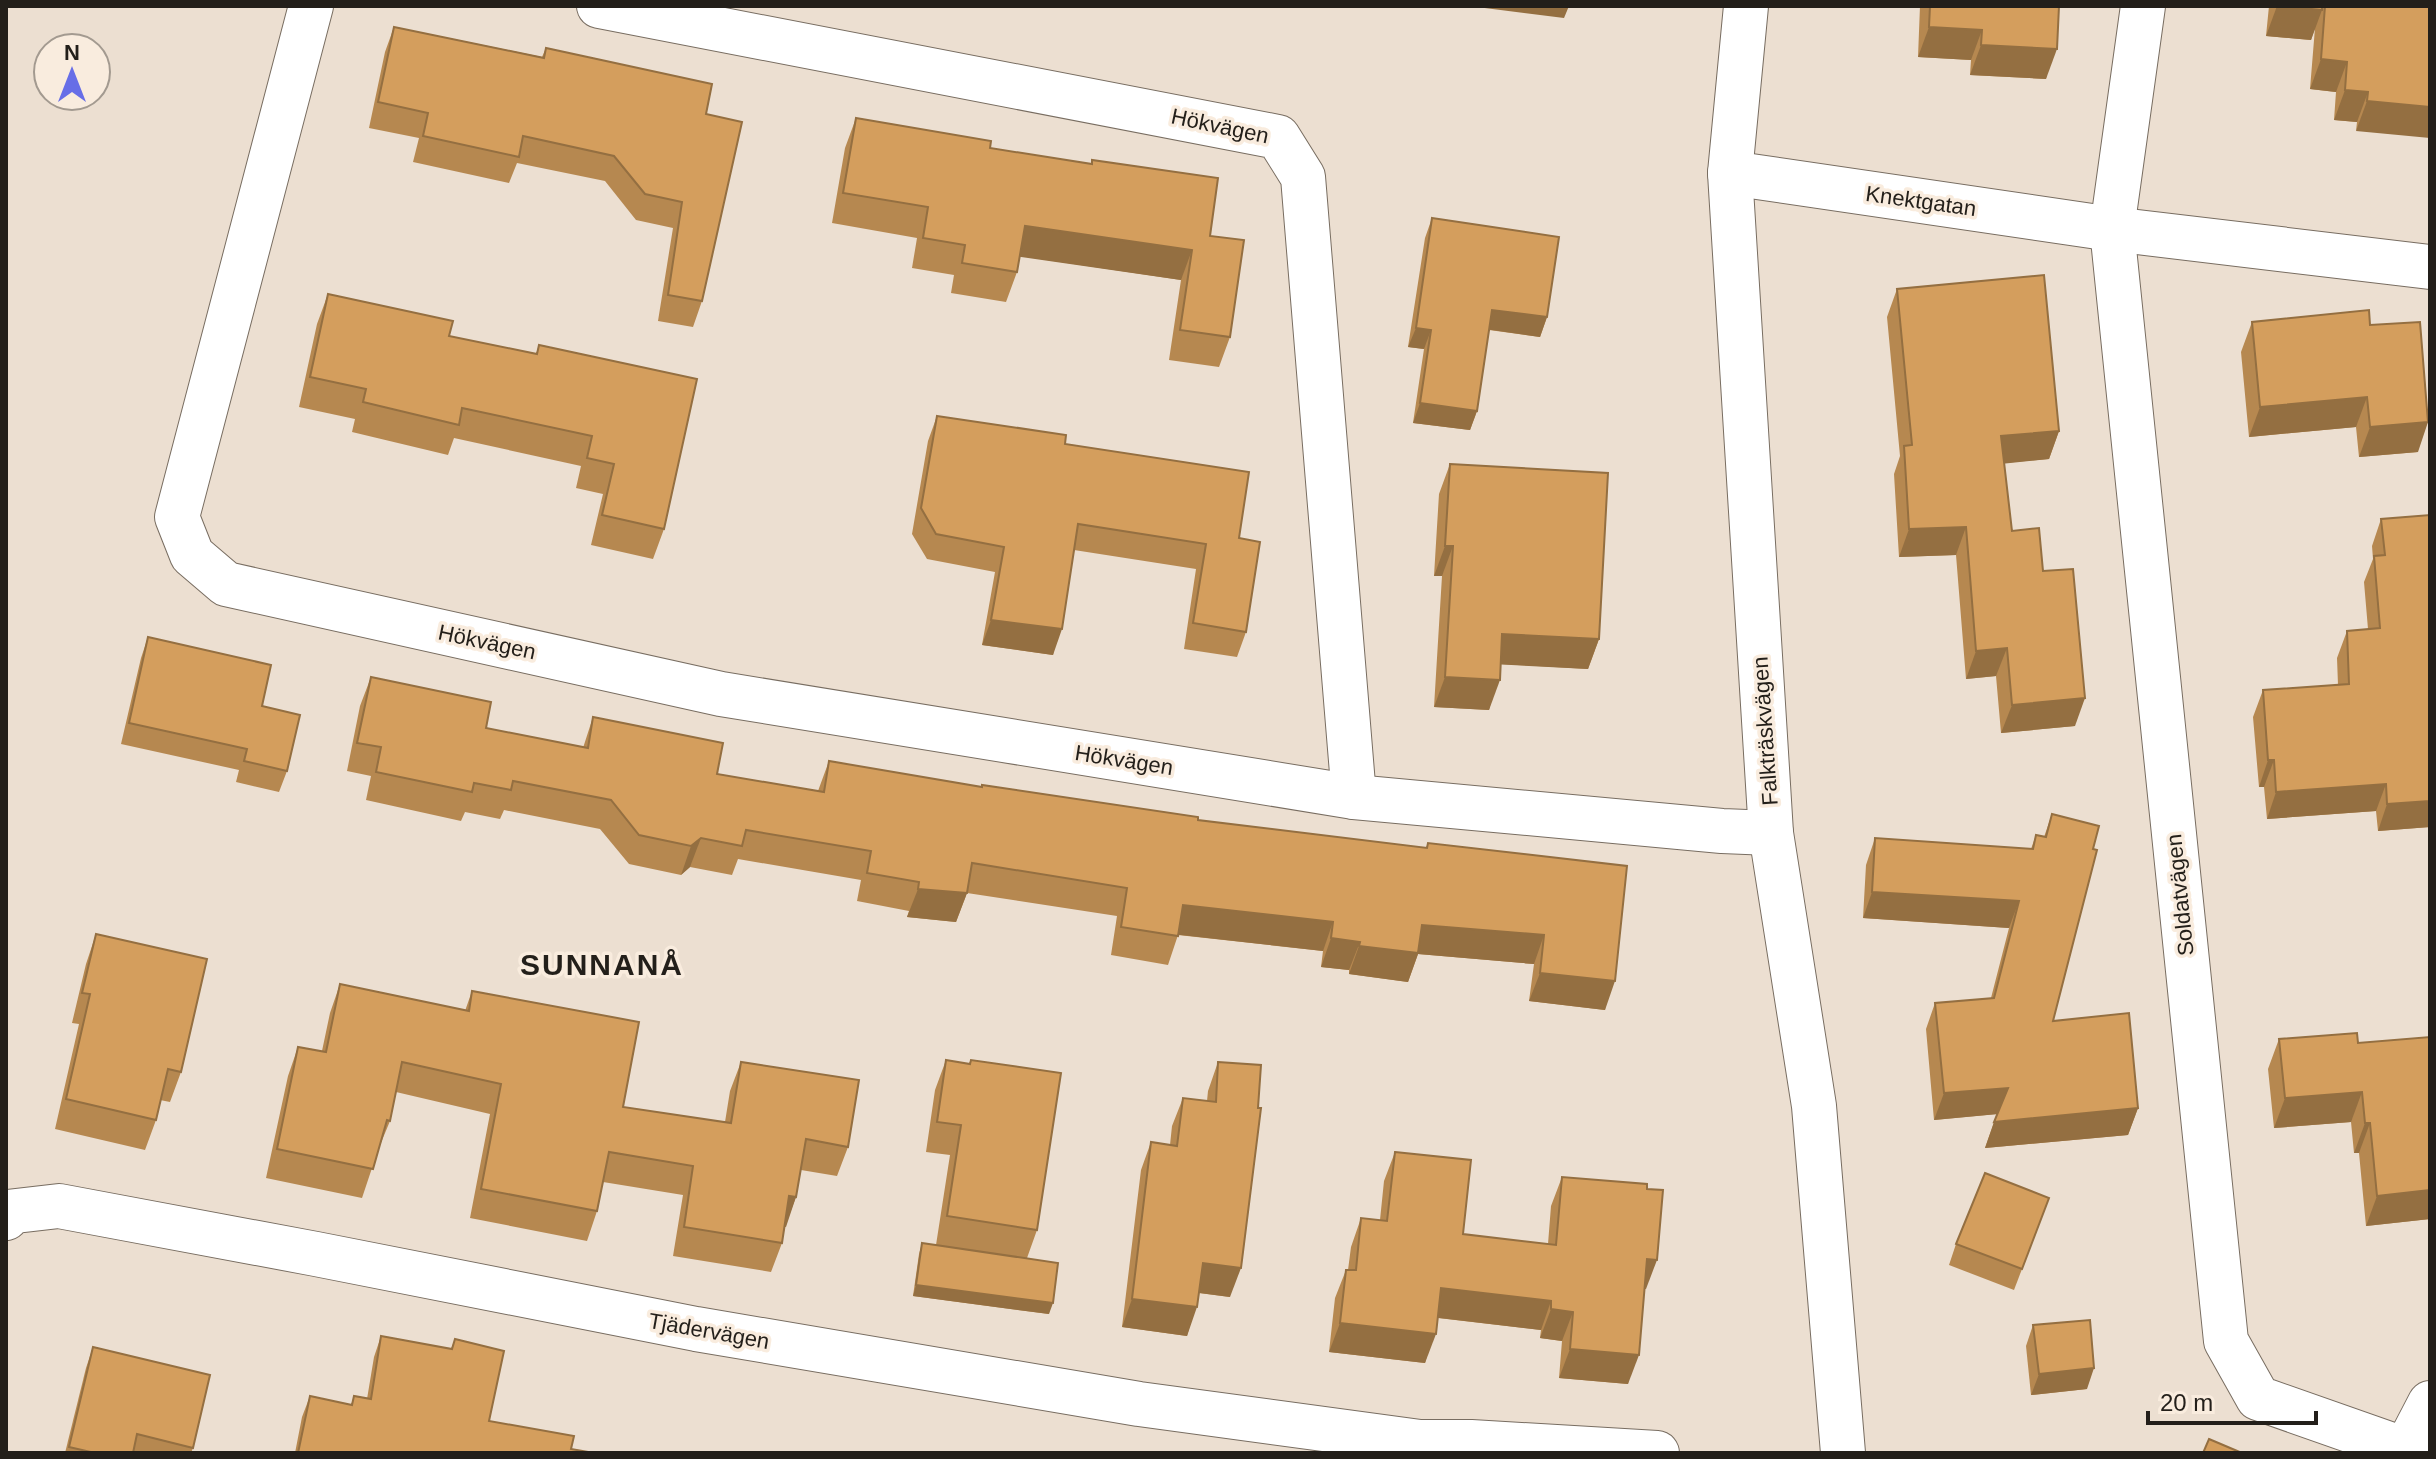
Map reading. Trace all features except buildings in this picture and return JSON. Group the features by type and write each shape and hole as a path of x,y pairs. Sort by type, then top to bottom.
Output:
{"street":[{"name":"Hökvägen","path":"311,6 177,517 192,555 226,584 721,694 1354,797 1771,833"},
{"name":"Hökvägen","path":"599,6 1278,137 1303,177 1354,797"},
{"name":"Falkträskvägen","path":"1746,6 1730,173 1771,833 1814,1106 1843,1453"},
{"path":"2112,229 2143,6"},
{"name":"Knektgatan","path":"1730,173 2112,229 2430,267"},
{"name":"Soldatvägen","path":"2112,229 2226,1341 2258,1398 2405,1452"},
{"name":"Tjädervägen","path":"6,1218 7,1212 59,1206 696,1329 1139,1404 1419,1447 1471,1442 1657,1453"},
{"path":"2405,1452 2430,1403"}],"district":[{"name":"SUNNANÅ","path":"602,964"}]}
